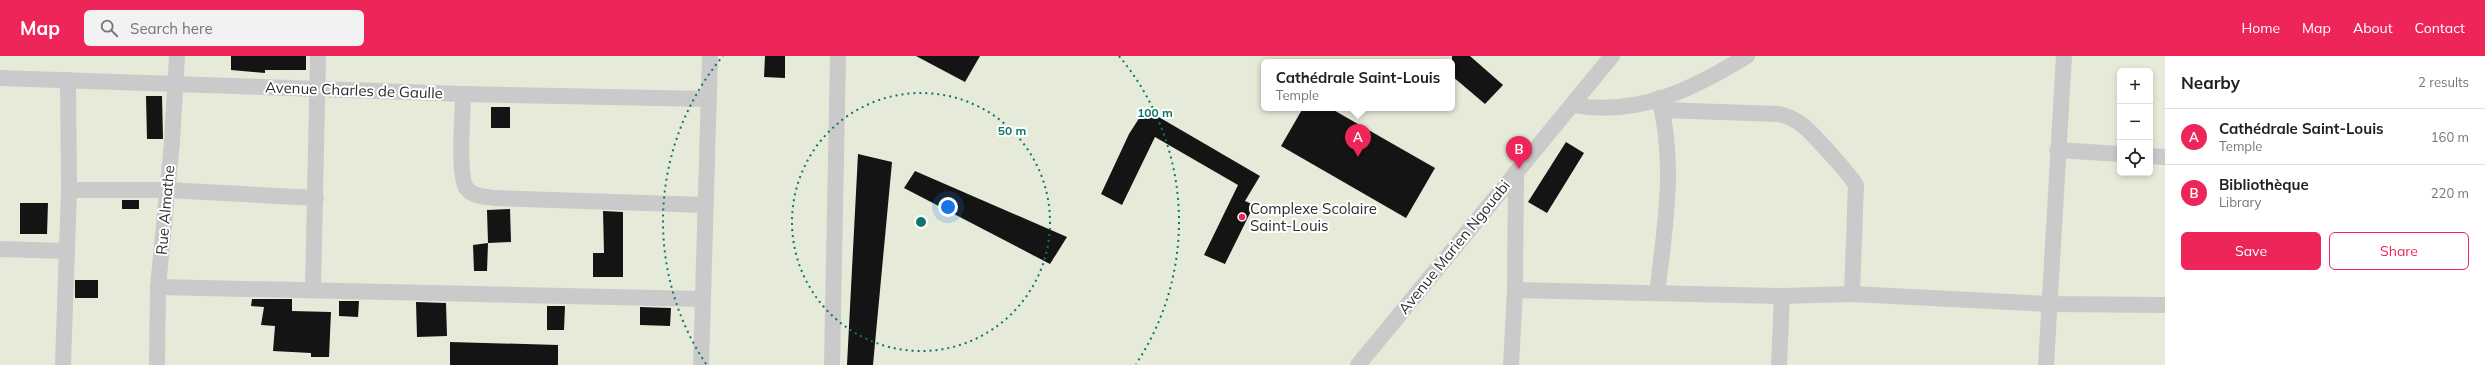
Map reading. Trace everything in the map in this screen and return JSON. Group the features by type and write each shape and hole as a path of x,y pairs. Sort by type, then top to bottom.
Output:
{"street":[{"name":"Rue Almathe","path":"157,365 158,287 177,56"},
{"path":"313,289 318,56"},
{"path":"701,365 710,56"},
{"path":"832,365 838,56"},
{"name":"Avenue Marien Ngouabi","path":"1358,365 1612,56"},
{"path":"1661,104 1704,83 1747,56"},
{"path":"2046,365 2048,304 2064,56"},
{"name":"Avenue Charles de Gaulle","path":"0,78 463,94 709,99"},
{"path":"63,365 69,190 68,80"},
{"path":"463,94 462,170 464,184 474,194 496,198 705,205"},
{"path":"1573,105 1597,110 1661,104 1772,114 1789,117 1803,125 1850,175 1856,185 1852,294"},
{"path":"1657,293 1668,181 1668,148 1661,104"},
{"path":"2057,150 2117,154"},
{"path":"2153,156 2165,157"},
{"path":"1511,365 1515,290 1516,172"},
{"path":"69,190 167,190 316,198"},
{"path":"0,249 66,251"},
{"path":"158,287 313,289 702,299"},
{"path":"1515,290 1782,296 1852,294 2048,304 2165,305"},
{"path":"1778,365 1782,296"}],"green space":[{"path":"0,56 2165,56 2165,365 0,365"}],"building":[{"path":"231,56 306,56 306,70 265,70 265,73 231,70"},
{"path":"765,56 785,56 785,78 764,77"},
{"path":"916,56 980,56 965,82"},
{"path":"1452,56 1470,56 1503,85 1485,104 1455,79 1455,59 1452,59"},
{"path":"146,96 162,96 163,139 147,139"},
{"path":"491,107 510,107 510,128 491,128"},
{"path":"1145,109 1260,176 1245,201 1254,205 1225,264 1204,255 1238,185 1155,137 1122,205 1101,194 1129,134"},
{"path":"1301,111 1335,111 1435,168 1406,218 1281,146"},
{"path":"1566,142 1584,153 1547,213 1528,202"},
{"path":"858,154 892,162 873,365 847,365"},
{"path":"915,171 1067,237 1050,264 904,188"},
{"path":"122,200 139,200 139,209 122,209"},
{"path":"20,203 48,203 47,234 20,234"},
{"path":"510,209 511,242 488,243 487,210"},
{"path":"603,211 623,212 623,277 593,277 593,253 604,253"},
{"path":"488,243 487,271 474,271 473,245"},
{"path":"75,280 98,280 98,298 75,298"},
{"path":"252,299 292,299 292,311 331,312 329,357 311,357 311,353 273,351 275,326 261,325 264,307 251,306"},
{"path":"339,301 359,301 358,317 339,316"},
{"path":"416,302 446,303 447,336 417,337"},
{"path":"547,306 565,306 564,330 547,330"},
{"path":"640,307 671,308 670,326 640,325"},
{"path":"450,342 558,345 558,365 450,365"}],"place":[{"name":"Cathédrale Saint-Louis","path":"1358,157"},
{"name":"Bibliothèque","path":"1519,169"},
{"name":"Complexe Scolaire Saint-Louis","path":"1242,217"}]}
